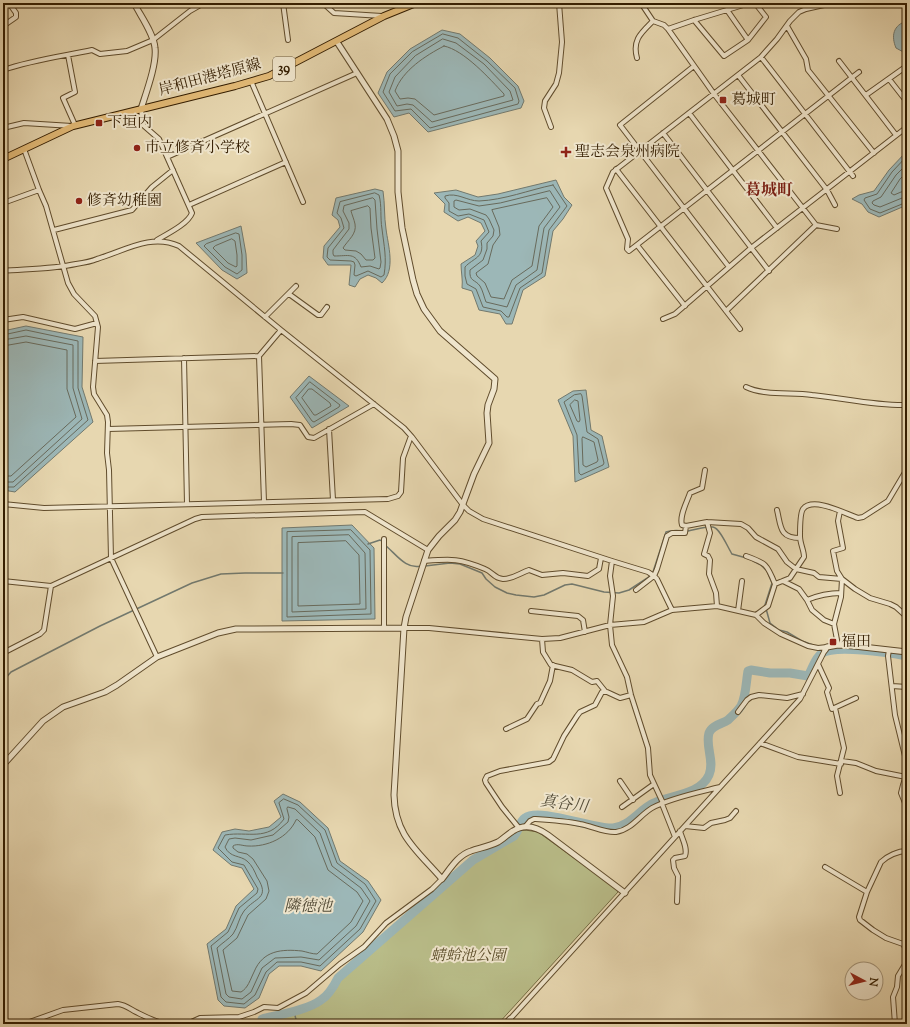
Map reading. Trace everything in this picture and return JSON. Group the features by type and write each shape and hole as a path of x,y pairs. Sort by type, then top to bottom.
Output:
{"main road":[{"name":"岸和田港塔原線","path":"3,159 74,126 251,82 277,72 337,42 384,16 416,3"}],"street":[{"path":"3,26 16,17 16,13 9,3"},
{"path":"134,3 153,40 155,48 155,58 141,109 143,124 159,139 192,213 191,216 176,229 156,241"},
{"path":"3,70 32,61 92,50 100,54 127,51 153,40 190,11 203,3"},
{"path":"283,3 288,40"},
{"path":"323,3 334,13 384,16"},
{"path":"551,127 544,108 545,101 556,84 559,72 562,42 559,3"},
{"path":"641,3 653,21 668,29 714,94 816,225 837,229"},
{"path":"668,29 750,3"},
{"path":"694,20 724,56 748,40 766,17 756,3"},
{"path":"833,3 799,12 761,57 613,172 606,188 628,239 627,249 629,251 637,245 859,72"},
{"path":"727,10 748,40"},
{"path":"637,58 635,47 636,42 644,29 653,21"},
{"path":"787,26 806,59 808,70 874,153"},
{"path":"337,42 387,119 394,136 398,151 399,209 413,280 424,310 440,331 494,379 494,388 487,413 489,443 474,474 463,505 455,520 428,550 404,628 394,804 396,816 402,832 408,841 442,879"},
{"path":"3,128 24,123 74,126 63,98 75,92 68,55"},
{"path":"761,57 853,176"},
{"path":"839,61 896,135"},
{"path":"694,66 620,125 729,267"},
{"path":"866,96 904,68 907,68"},
{"path":"167,157 357,72"},
{"path":"738,75 827,190 835,205"},
{"path":"889,79 907,102"},
{"path":"251,82 304,202"},
{"path":"689,113 777,228"},
{"path":"663,319 675,314 751,248 907,127"},
{"path":"663,133 769,271"},
{"path":"24,149 54,230 68,283 74,294 95,316 97,335 93,387 94,394 107,415 111,558 157,657"},
{"path":"189,205 286,162"},
{"path":"54,230 132,210 152,187 173,170"},
{"path":"616,170 740,329"},
{"path":"3,203 39,190"},
{"path":"726,311 816,225"},
{"path":"3,271 63,266 96,260 138,244 156,241 170,242 179,246 404,428 469,511 483,519 612,562 648,572 654,576 661,586 672,610"},
{"path":"637,245 685,306"},
{"path":"265,317 296,286"},
{"path":"289,294 318,314 321,315 327,307"},
{"path":"3,320 23,317 75,329 96,323"},
{"path":"264,502 259,356 281,330"},
{"path":"95,361 259,356"},
{"path":"184,358 187,504"},
{"path":"746,387 754,391 812,394 893,405 907,405"},
{"path":"108,430 297,424 300,425 308,437 314,438 374,404"},
{"path":"329,429 333,500"},
{"path":"3,504 44,508 388,498 400,495 403,458 411,436"},
{"path":"775,584 790,578 804,558 800,538 802,510 804,507 821,504 858,518 863,517 888,501 907,469"},
{"path":"705,470 702,488 690,493 687,500 681,522 682,525 686,526 707,522 741,524 752,531 756,537 778,549 787,562 796,568 814,573 819,577 842,579"},
{"path":"777,510 782,532 789,537 800,538"},
{"path":"840,511 838,521 844,548 833,551 836,571 842,579 855,589 870,598 896,607 907,617"},
{"path":"3,581 51,586 195,519 211,516 365,512 428,550"},
{"path":"707,522 710,533 704,554 708,556 710,560 709,574 716,594 718,606"},
{"path":"636,590 654,576 658,569 667,536 672,533 685,533 686,526"},
{"path":"384,539 384,628"},
{"path":"746,556 761,561 766,565 775,584 768,606 756,615"},
{"path":"424,560 460,560 488,570 494,576 503,579 510,578 530,570 542,575 563,573 588,576 599,569 601,558"},
{"path":"612,562 610,576 613,596 610,625 612,645 627,677 631,695 648,748 650,775 675,836"},
{"path":"838,645 834,624 841,593 842,579"},
{"path":"738,611 742,581"},
{"path":"783,581 799,589 812,610 824,620 834,624"},
{"path":"3,653 40,634 44,630 51,586"},
{"path":"807,600 820,595 841,593"},
{"path":"3,765 43,721 63,707 105,692 117,686 157,657 226,630 429,628 542,639 560,638 610,625 644,622 672,610 718,606 756,615 764,623 787,637 808,646 826,648 838,645 907,652"},
{"path":"531,611 578,616 583,620 585,632"},
{"path":"542,639 543,652 551,665 572,670 592,682 597,681 605,691 620,698 631,695"},
{"path":"505,1024 625,893 803,694 826,648"},
{"path":"889,650 888,656 895,716 906,760 906,776 902,793 907,808"},
{"path":"818,664 830,688 827,692 832,709 856,698"},
{"path":"506,729 527,719 537,704 540,703 550,681 553,666"},
{"path":"892,686 907,687"},
{"path":"605,691 602,692 595,705 580,712 564,736 553,759 549,762 491,773 485,780 502,806 522,827 533,827 540,829 625,893"},
{"path":"738,712 751,697 759,696 787,698 803,694"},
{"path":"835,708 844,748 837,776 840,793"},
{"path":"760,743 798,757 856,763 876,771 906,776"},
{"path":"620,782 633,800"},
{"path":"622,807 654,784"},
{"path":"187,1024 200,1018 239,1017 264,1007 278,1008 306,992 340,964 364,947 386,923 432,889 455,862 465,854 469,851 498,842 514,830 522,827 534,819 580,824 605,831 616,832 624,829 652,808 696,793 720,787"},
{"path":"685,826 704,828 712,823 730,818 736,811"},
{"path":"677,902 678,876 674,868 673,860 675,858 685,856 687,853 680,831"},
{"path":"907,851 902,851 884,859 881,862 866,892 859,917 860,920 886,938 903,944 907,950"},
{"path":"825,867 866,892"},
{"path":"895,1024 893,997 897,987 898,976 907,961"},
{"path":"24,1024 63,1010 118,1004 126,1006 157,1022 168,1024"},
{"path":"200,1018 200,1024"}],"green space":[{"name":"蜻蛉池公園","path":"525,830 538,832 617,889 618,892 498,1024 253,1024 288,1016 315,1007 323,1002 340,979 475,861 515,838 520,831"}],"water":[{"path":"907,21 907,54 896,48 894,44 894,32 899,25"},
{"path":"442,30 460,34 490,58 518,86 524,101 521,108 428,132 409,113 394,117 378,93 387,72 410,49"},
{"path":"907,151 907,205 879,217 868,212 862,204 852,199 859,195 874,191 889,170"},
{"path":"556,180 564,197 572,205 553,231 545,276 523,290 512,324 506,324 500,314 479,310 472,291 462,288 461,264 475,255 478,246 476,241 485,231 481,223 468,217 458,221 444,212 445,204 434,193 456,190 478,197 498,194"},
{"path":"375,189 383,191 385,224 390,257 389,271 382,283 376,278 368,275 360,279 355,287 349,285 351,265 328,265 323,258 324,246 340,227 338,220 332,215 336,198"},
{"path":"241,226 246,254 247,273 237,279 222,270 196,243"},
{"path":"26,326 83,337 82,387 93,422 15,492 3,490 3,331"},
{"path":"309,376 349,406 312,428 290,397"},
{"path":"586,390 591,430 602,436 609,467 575,482 573,436 558,400 573,391"},
{"path":"352,525 374,548 375,619 282,621 282,528"},
{"name":"隣徳池","path":"283,794 300,802 328,828 340,861 368,881 381,900 363,932 321,971 301,966 279,966 269,974 259,998 245,1008 224,1006 218,1000 207,944 226,929 236,906 254,889 242,868 231,865 213,850 222,832 235,829 249,831 269,827 281,817 274,801"}],"waterway":[{"path":"425,566 450,563 460,564 482,573 495,587 507,593 534,597 544,595 565,585 572,584 604,592 619,593 629,590 652,575 666,532 671,531 688,531 710,527 716,528 732,554 750,559"},
{"path":"368,544 380,540 383,542"},
{"path":"385,545 397,557 411,566 421,566"},
{"path":"753,561 761,565 767,571 772,583 765,605 770,623 779,630 787,632 802,641 813,645"},
{"path":"3,681 11,672 100,626 192,583 221,574 283,573"},
{"name":"真谷川","path":"262,1019 309,1007 324,998 338,978 473,860 514,836 521,822 525,818 532,815 542,815 605,828 619,827 654,803 684,794 699,787 705,782 711,770 711,759 708,744 710,730 728,720 741,706 745,694 748,671 790,673 808,676 815,661 821,654 828,651 838,650 862,650 907,656"},
{"path":"294,1011 297,1024"}],"place":[{"name":"葛城町","path":"723,100"},
{"name":"下垣内","path":"99,123"},
{"name":"市立修斉小学校","path":"137,148"},
{"name":"聖志会泉州病院","path":"566,152"},
{"name":"修斉幼稚園","path":"79,201"},
{"name":"福田","path":"833,642"}],"district":[{"name":"葛城町","path":"769,191"}]}
